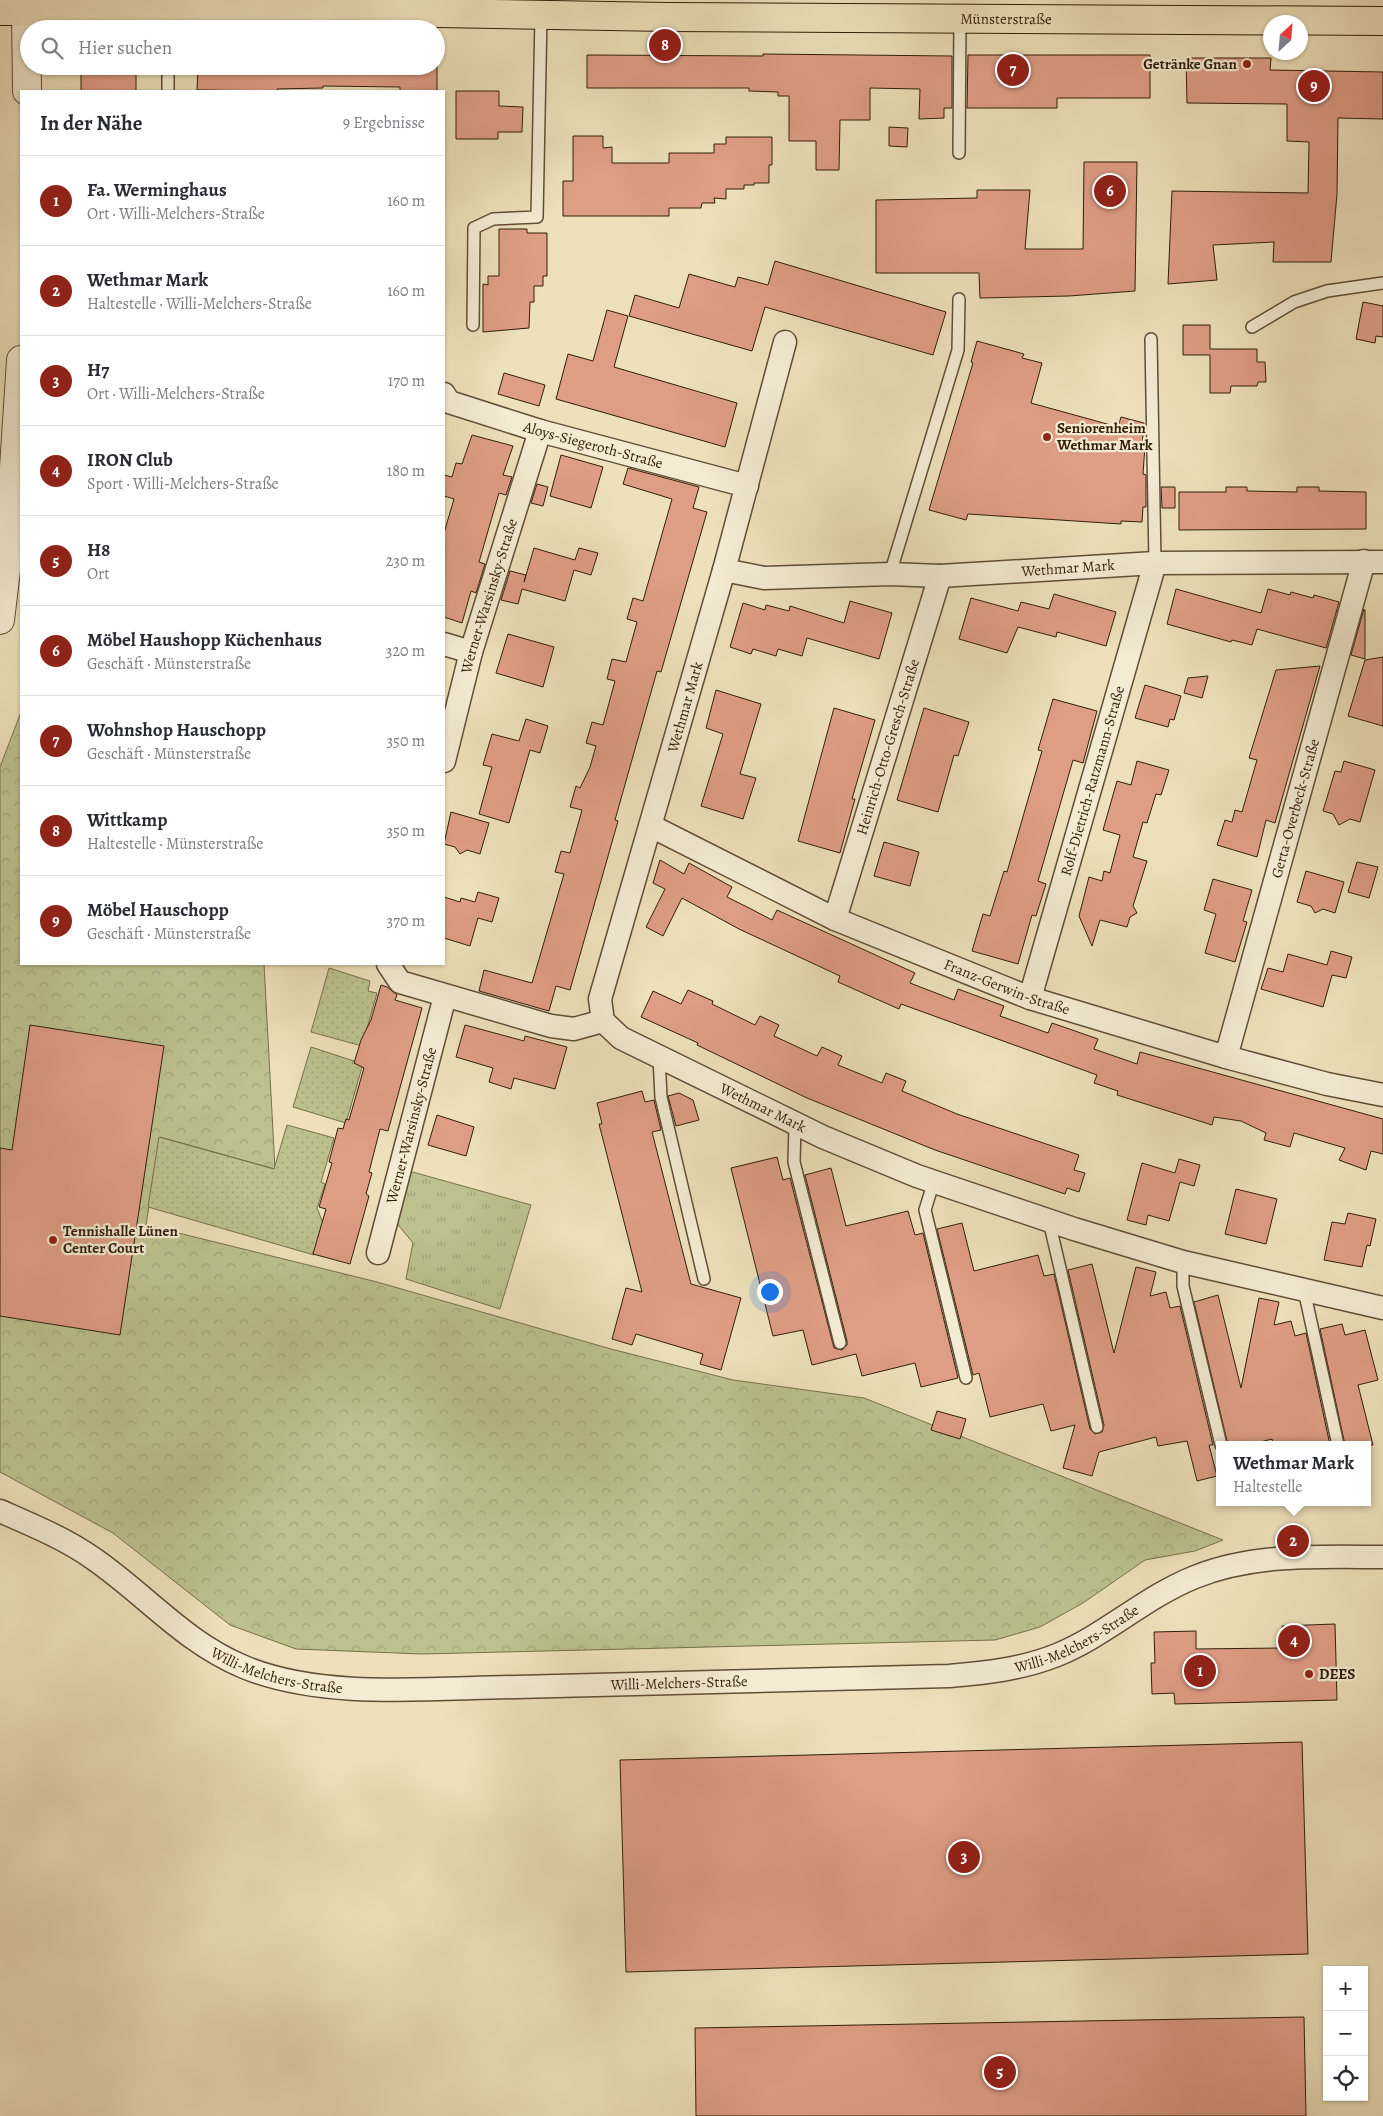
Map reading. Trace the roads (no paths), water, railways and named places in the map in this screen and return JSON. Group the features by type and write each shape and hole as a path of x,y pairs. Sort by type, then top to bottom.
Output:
{"main road":[{"name":"Münsterstraße","path":"13,11 168,20 542,14 960,19 1383,21"}],"street":[{"path":"13,11 20,51"},
{"path":"24,75 27,90"},
{"name":"Wethmar Mark","path":"785,342 724,570 600,999 603,1021 621,1038 659,1058 823,1137 934,1181 1048,1221 1184,1262 1383,1308"},
{"path":"0,620 9,546 20,376"},
{"name":"Aloys-Siegeroth-Straße","path":"445,395 450,402 540,431 747,486"},
{"name":"Werner-Warsinsky-Straße","path":"445,757 471,652 540,431"},
{"name":"Wethmar Mark","path":"724,570 764,578 890,574 940,576 1155,563 1374,562"},
{"name":"Gerta-Overbeck-Straße","path":"1226,1058 1374,562"},
{"name":"Rolf-Dietrich-Ratzmann-Straße","path":"1030,998 1155,563"},
{"name":"Heinrich-Otto-Gresch-Straße","path":"836,919 940,576"},
{"path":"445,644 471,652"},
{"name":"Franz-Gerwin-Straße","path":"651,826 836,919 1030,998 1226,1058 1326,1084 1383,1095"},
{"path":"389,965 400,982 551,1026 574,1029 603,1021"},
{"name":"Werner-Warsinsky-Straße","path":"378,1253 445,996"},
{"name":"Willi-Melchers-Straße","path":"0,1511 63,1541 92,1558 119,1578 170,1624 214,1653 245,1668 281,1680 332,1688 604,1685 949,1676 1002,1671 1058,1655 1088,1639 1142,1603 1172,1587 1224,1568 1256,1561 1383,1557"}],"lane":[{"path":"473,325 474,228 493,219 537,217 542,14"},
{"path":"959,153 960,19"},
{"path":"168,75 168,90"},
{"path":"1252,327 1294,302 1327,291 1383,283"},
{"path":"890,574 958,350 959,299"},
{"path":"1151,339 1155,563"},
{"path":"659,1058 661,1097 704,1279"},
{"path":"796,1124 794,1162 840,1343"},
{"path":"934,1181 925,1210 966,1378"},
{"path":"1048,1221 1097,1427"},
{"path":"1184,1262 1183,1286 1220,1441"},
{"path":"1304,1290 1337,1441"}],"place":[{"name":"Wittkamp","path":"665,45"},
{"name":"Getränke Gnan","path":"1247,64"},
{"name":"Wohnshop Hauschopp","path":"1013,70"},
{"name":"Möbel Hauschopp","path":"1314,86"},
{"name":"Möbel Haushopp Küchenhaus","path":"1110,191"},
{"name":"Seniorenheim Wethmar Mark","path":"1047,437"},
{"name":"Tennishalle Lünen Center Court","path":"53,1240"},
{"name":"Wethmar Mark","path":"1293,1541"},
{"name":"IRON Club","path":"1294,1641"},
{"name":"Fa. Werminghaus","path":"1200,1671"},
{"name":"DEES","path":"1309,1674"},
{"name":"H7","path":"964,1857"},
{"name":"H8","path":"1000,2072"}]}
